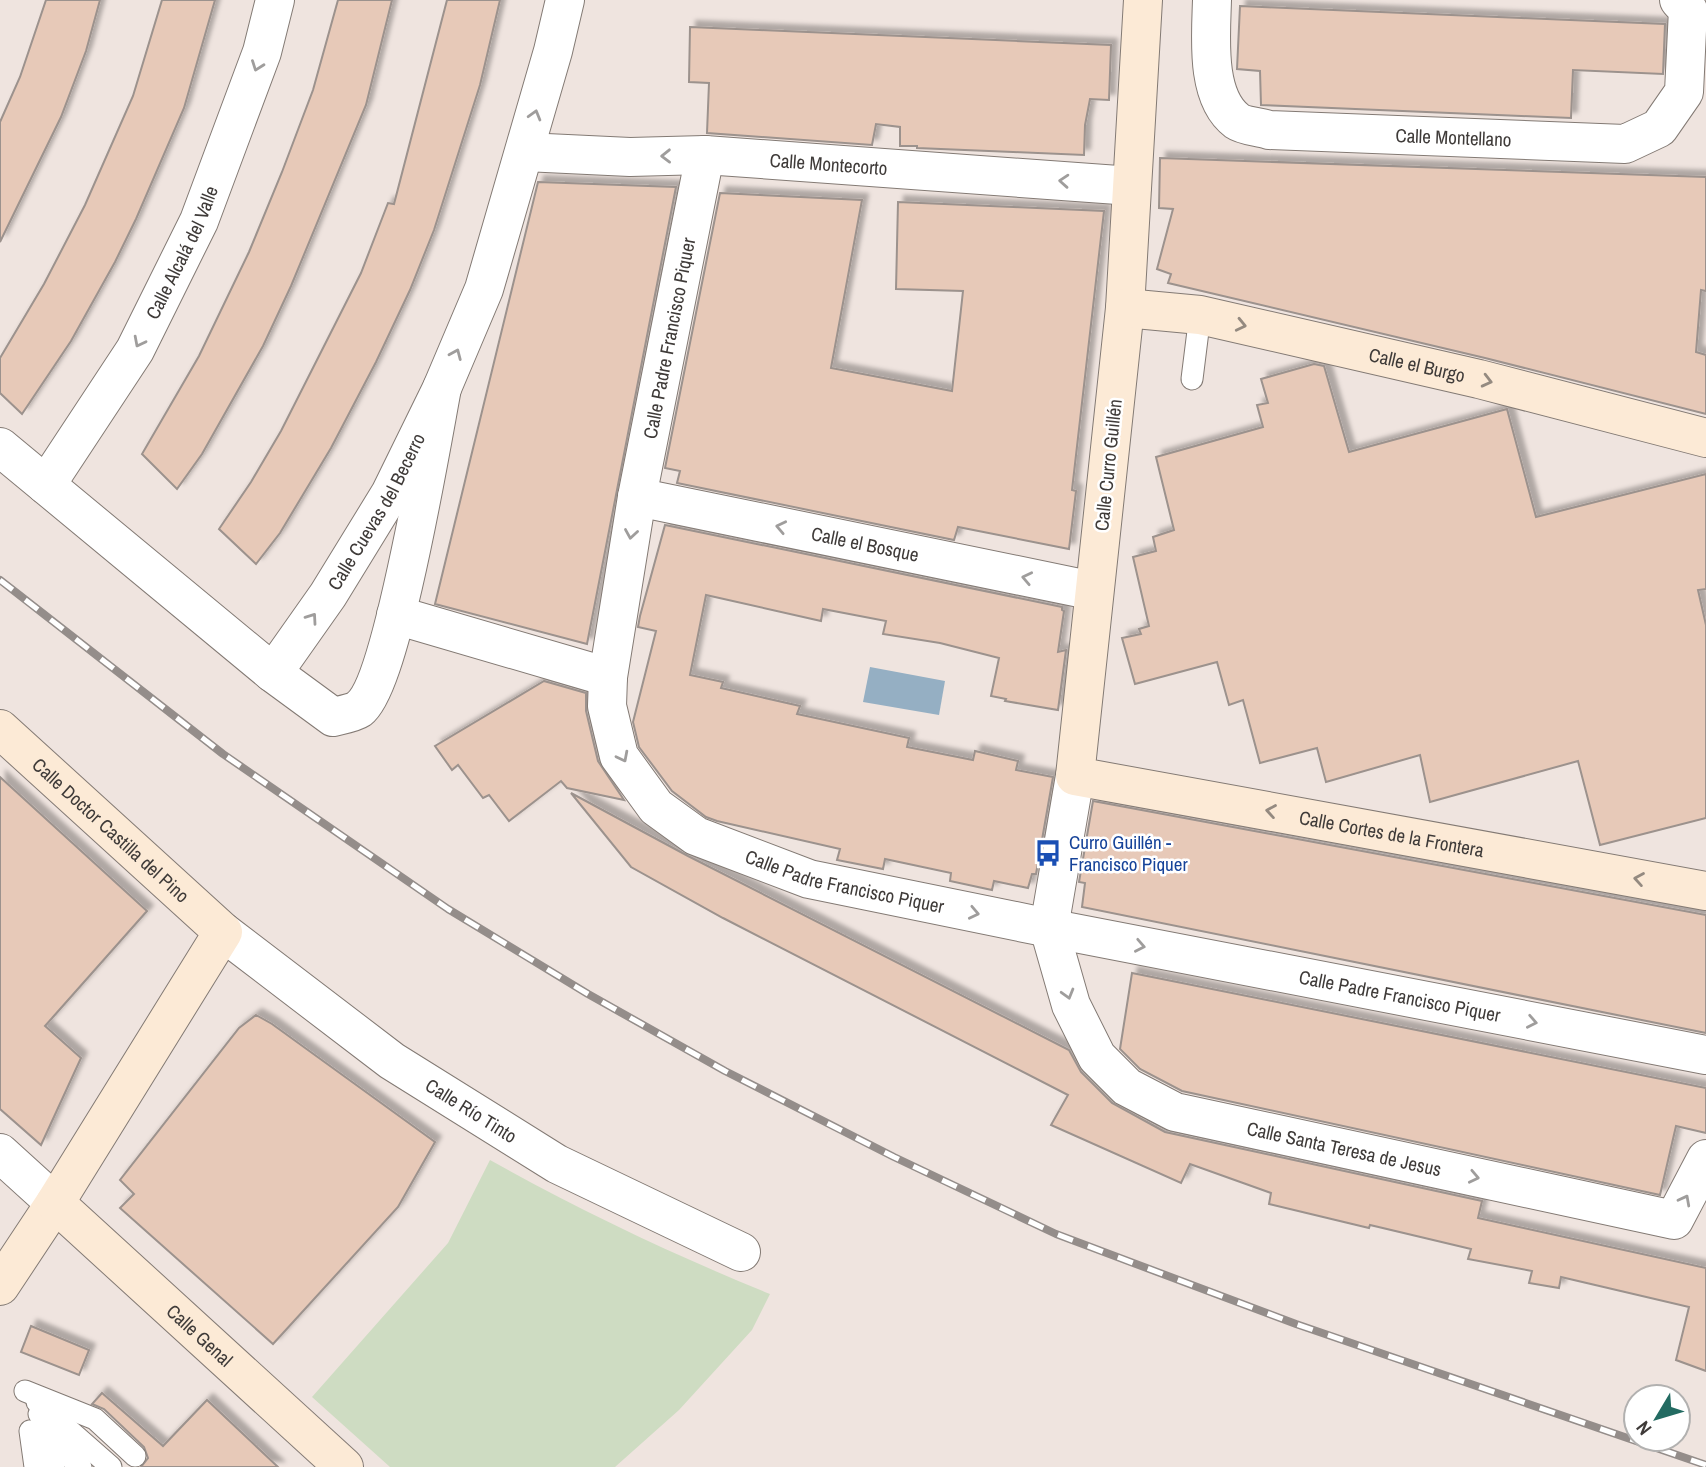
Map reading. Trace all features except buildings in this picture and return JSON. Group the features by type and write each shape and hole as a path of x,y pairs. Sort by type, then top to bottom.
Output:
{"street":[{"name":"Calle Alcalá del Valle","path":"46,485 135,350 199,221 262,52 275,0"},
{"name":"Calle Cuevas del Becerro","path":"273,673 328,595 390,494 442,388 484,289 525,152 565,0"},
{"name":"Calle Curro Guillén","path":"1049,928 1075,776 1125,308 1143,0"},
{"name":"Calle Montellano","path":"1212,0 1211,40 1216,93 1237,121 1269,130 1625,144 1659,128 1684,92 1688,10 1679,0"},
{"name":"Calle Montecorto","path":"525,152 630,157 705,155 1132,186"},
{"name":"Calle Padre Francisco Piquer","path":"705,155 637,497 608,677 607,706 620,756 656,807 696,836 809,879 1706,1055"},
{"name":"Calle el Burgo","path":"1125,308 1200,315 1479,379 1706,438"},
{"path":"0,447 273,673 333,717 359,709 375,685 396,615 442,388"},
{"name":"Calle el Bosque","path":"637,497 1094,591"},
{"path":"396,615 608,677"},
{"name":"Calle Doctor Castilla del Pino","path":"0,729 223,933"},
{"name":"Calle Cortes de la Frontera","path":"1075,776 1706,891"},
{"name":"Calle Santa Teresa de Jesus","path":"1049,928 1071,1005 1097,1057 1127,1087 1175,1112 1674,1220 1706,1159"},
{"path":"0,1286 55,1203 223,933"},
{"name":"Calle Río Tinto","path":"223,933 392,1061 557,1164 741,1252"},
{"path":"0,1153 55,1203"},
{"name":"Calle Genal","path":"55,1203 344,1467"}],"lane":[{"path":"1192,379 1200,315"},
{"path":"25,1391 94,1419 135,1456"},
{"path":"22,1467 25,1391"},
{"path":"25,1391 35,1467"},
{"path":"25,1391 54,1467"},
{"path":"25,1391 65,1454 81,1467"},
{"path":"25,1391 111,1467"}],"green space":[{"path":"490,1160 628,1232 770,1294 752,1330 679,1410 615,1467 390,1467 312,1397 448,1243"}],"water":[{"path":"870,667 945,681 939,715 863,702"}],"railway":[{"path":"0,580 223,754 448,909 588,994 725,1071 894,1157 1056,1234 1296,1324 1706,1465"}],"place":[{"name":"Curro Guillén - Francisco Piquer","path":"1048,853"}]}
